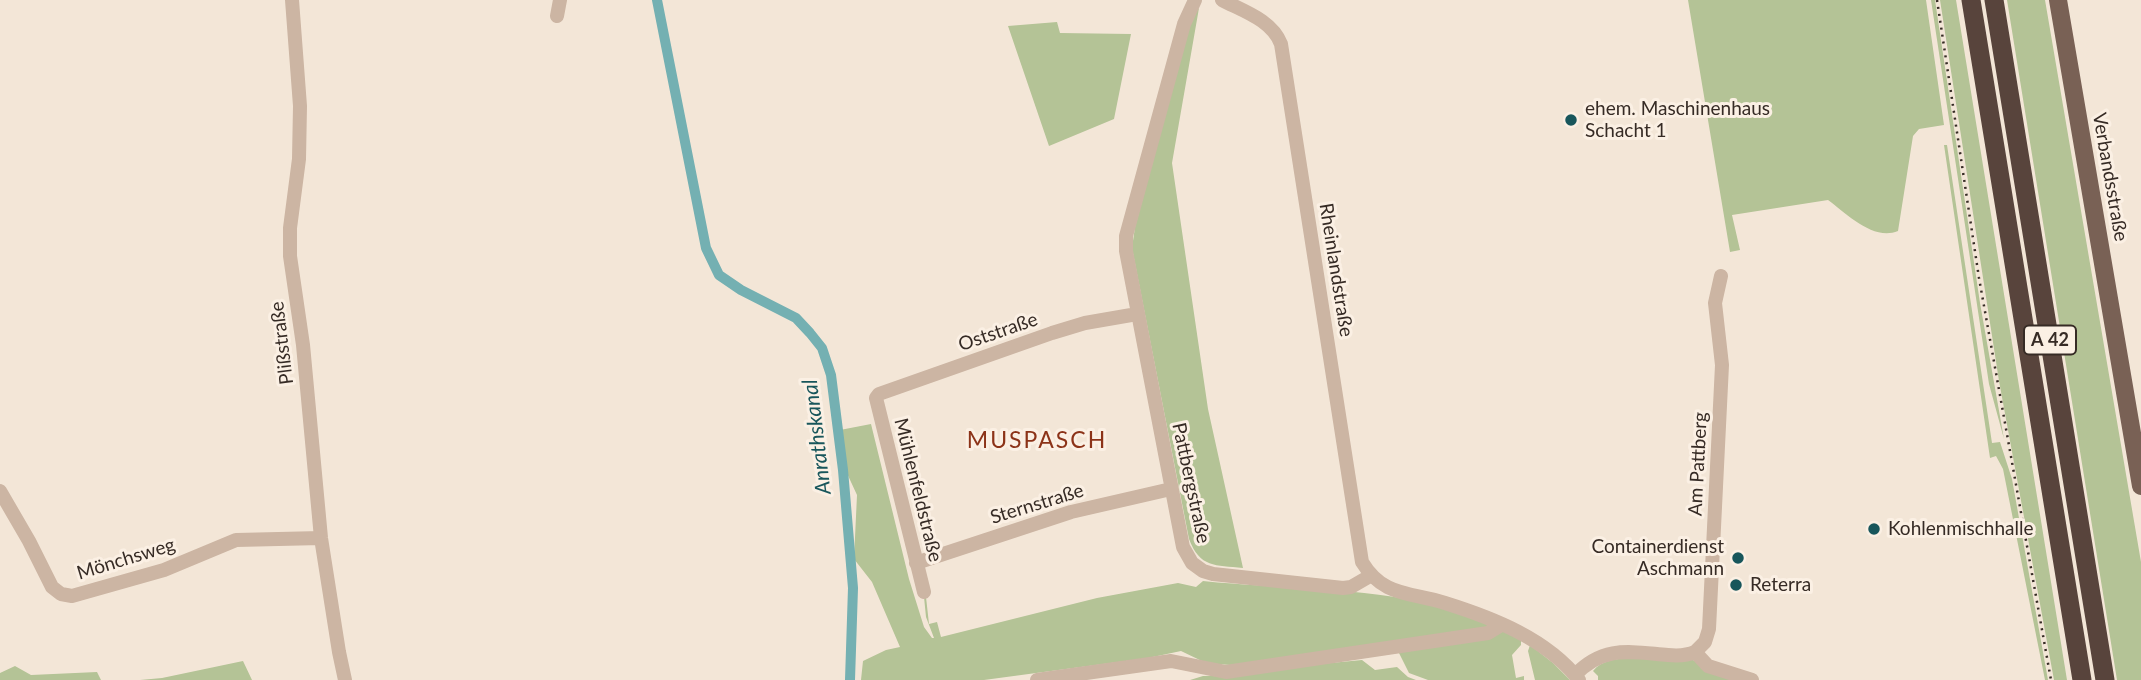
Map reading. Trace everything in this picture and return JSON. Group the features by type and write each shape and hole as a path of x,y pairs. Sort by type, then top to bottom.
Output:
{"highway":[{"name":"A 42","path":"1972,0 2082,680"},
{"name":"A 42","path":"1994,0 2105,680"}],"main road":[{"name":"Verbandsstraße","path":"2058,0 2141,486"}],"street":[{"name":"Plißstraße","path":"292,0 300,106 299,159 290,228 290,256 303,345 321,538 345,680"},
{"path":"557,16 560,0"},
{"name":"Pattbergstraße","path":"1195,0 1188,12 1126,236 1137,314 1186,555 1203,571 1227,577 1343,588 1351,587 1370,576"},
{"name":"Rheinlandstraße","path":"1222,0 1270,26 1280,44 1359,547 1362,562 1370,576"},
{"name":"Am Pattberg","path":"1695,652 1705,642 1709,629 1722,365 1715,303 1721,276"},
{"name":"Oststraße","path":"876,398 879,394 1052,333 1085,323 1137,314"},
{"name":"Mühlenfeldstraße","path":"876,398 924,592"},
{"name":"Sternstraße","path":"916,563 1071,512 1171,489"},
{"name":"Mönchsweg","path":"0,491 52,587 61,594 72,596 164,570 236,540 321,538"},
{"path":"1370,576 1380,585 1395,591 1443,602 1529,637 1550,651 1577,677 1591,660 1608,653 1678,656 1695,652 1708,666 1752,680"},
{"path":"1037,680 1171,661 1226,672 1488,633 1501,625"}],"green space":[{"path":"1688,0 1926,0 1944,125 1919,129 1913,136 1898,231 1889,233 1870,229 1828,200 1732,215 1740,250 1730,252"},
{"path":"1931,0 1935,0 1980,303 2004,439 1989,384"},
{"path":"1940,0 1956,0 2067,680 2054,680 1999,381"},
{"path":"2007,0 2045,0 2141,562 2141,680 2117,680"},
{"path":"1199,8 1172,163 1208,409 1243,568 1217,565 1204,560 1189,539 1132,248 1135,227 1192,17"},
{"path":"1057,22 1060,33 1131,34 1114,119 1049,146 1008,26"},
{"path":"1944,145 1947,145 1992,443 2000,442 2012,479 2048,680 2045,680 2003,469 1996,456 1990,458"},
{"path":"871,424 909,579 924,627 932,638 934,638 926,617 924,597 929,624 937,622 941,637 1097,598 1178,583 1196,587 1203,581 1320,589 1408,599 1447,608 1479,620 1521,639 1521,645 1512,655 1516,678 1524,676 1524,680 1428,680 1409,673 1394,643 1230,665 1206,663 1181,651 1148,658 984,680 861,680 863,661 886,650 900,647 872,582 854,559 857,495 845,469 840,430"},
{"path":"1530,645 1570,680 1535,680 1528,651"},
{"path":"1628,657 1693,660 1738,680 1598,680 1593,671 1597,667"},
{"path":"1362,660 1375,670 1397,667 1416,680 1190,680 1203,676 1242,675 1268,669"},
{"path":"243,661 252,680 140,680 162,678"},
{"path":"15,666 31,675 97,672 101,680 0,680 0,673"}],"waterway":[{"name":"Anrathskanal","path":"657,0 706,248 719,275 741,290 796,318 822,348 831,375 843,470 853,588 850,680"}],"railway":[{"path":"1937,0 1979,278 2051,680"}],"place":[{"name":"ehem. Maschinenhaus Schacht 1","path":"1571,120"},
{"name":"Kohlenmischhalle","path":"1874,529"},
{"name":"Containerdienst Aschmann","path":"1738,558"},
{"name":"Reterra","path":"1736,585"}],"district":[{"name":"MUSPASCH","path":"1037,441"}]}
